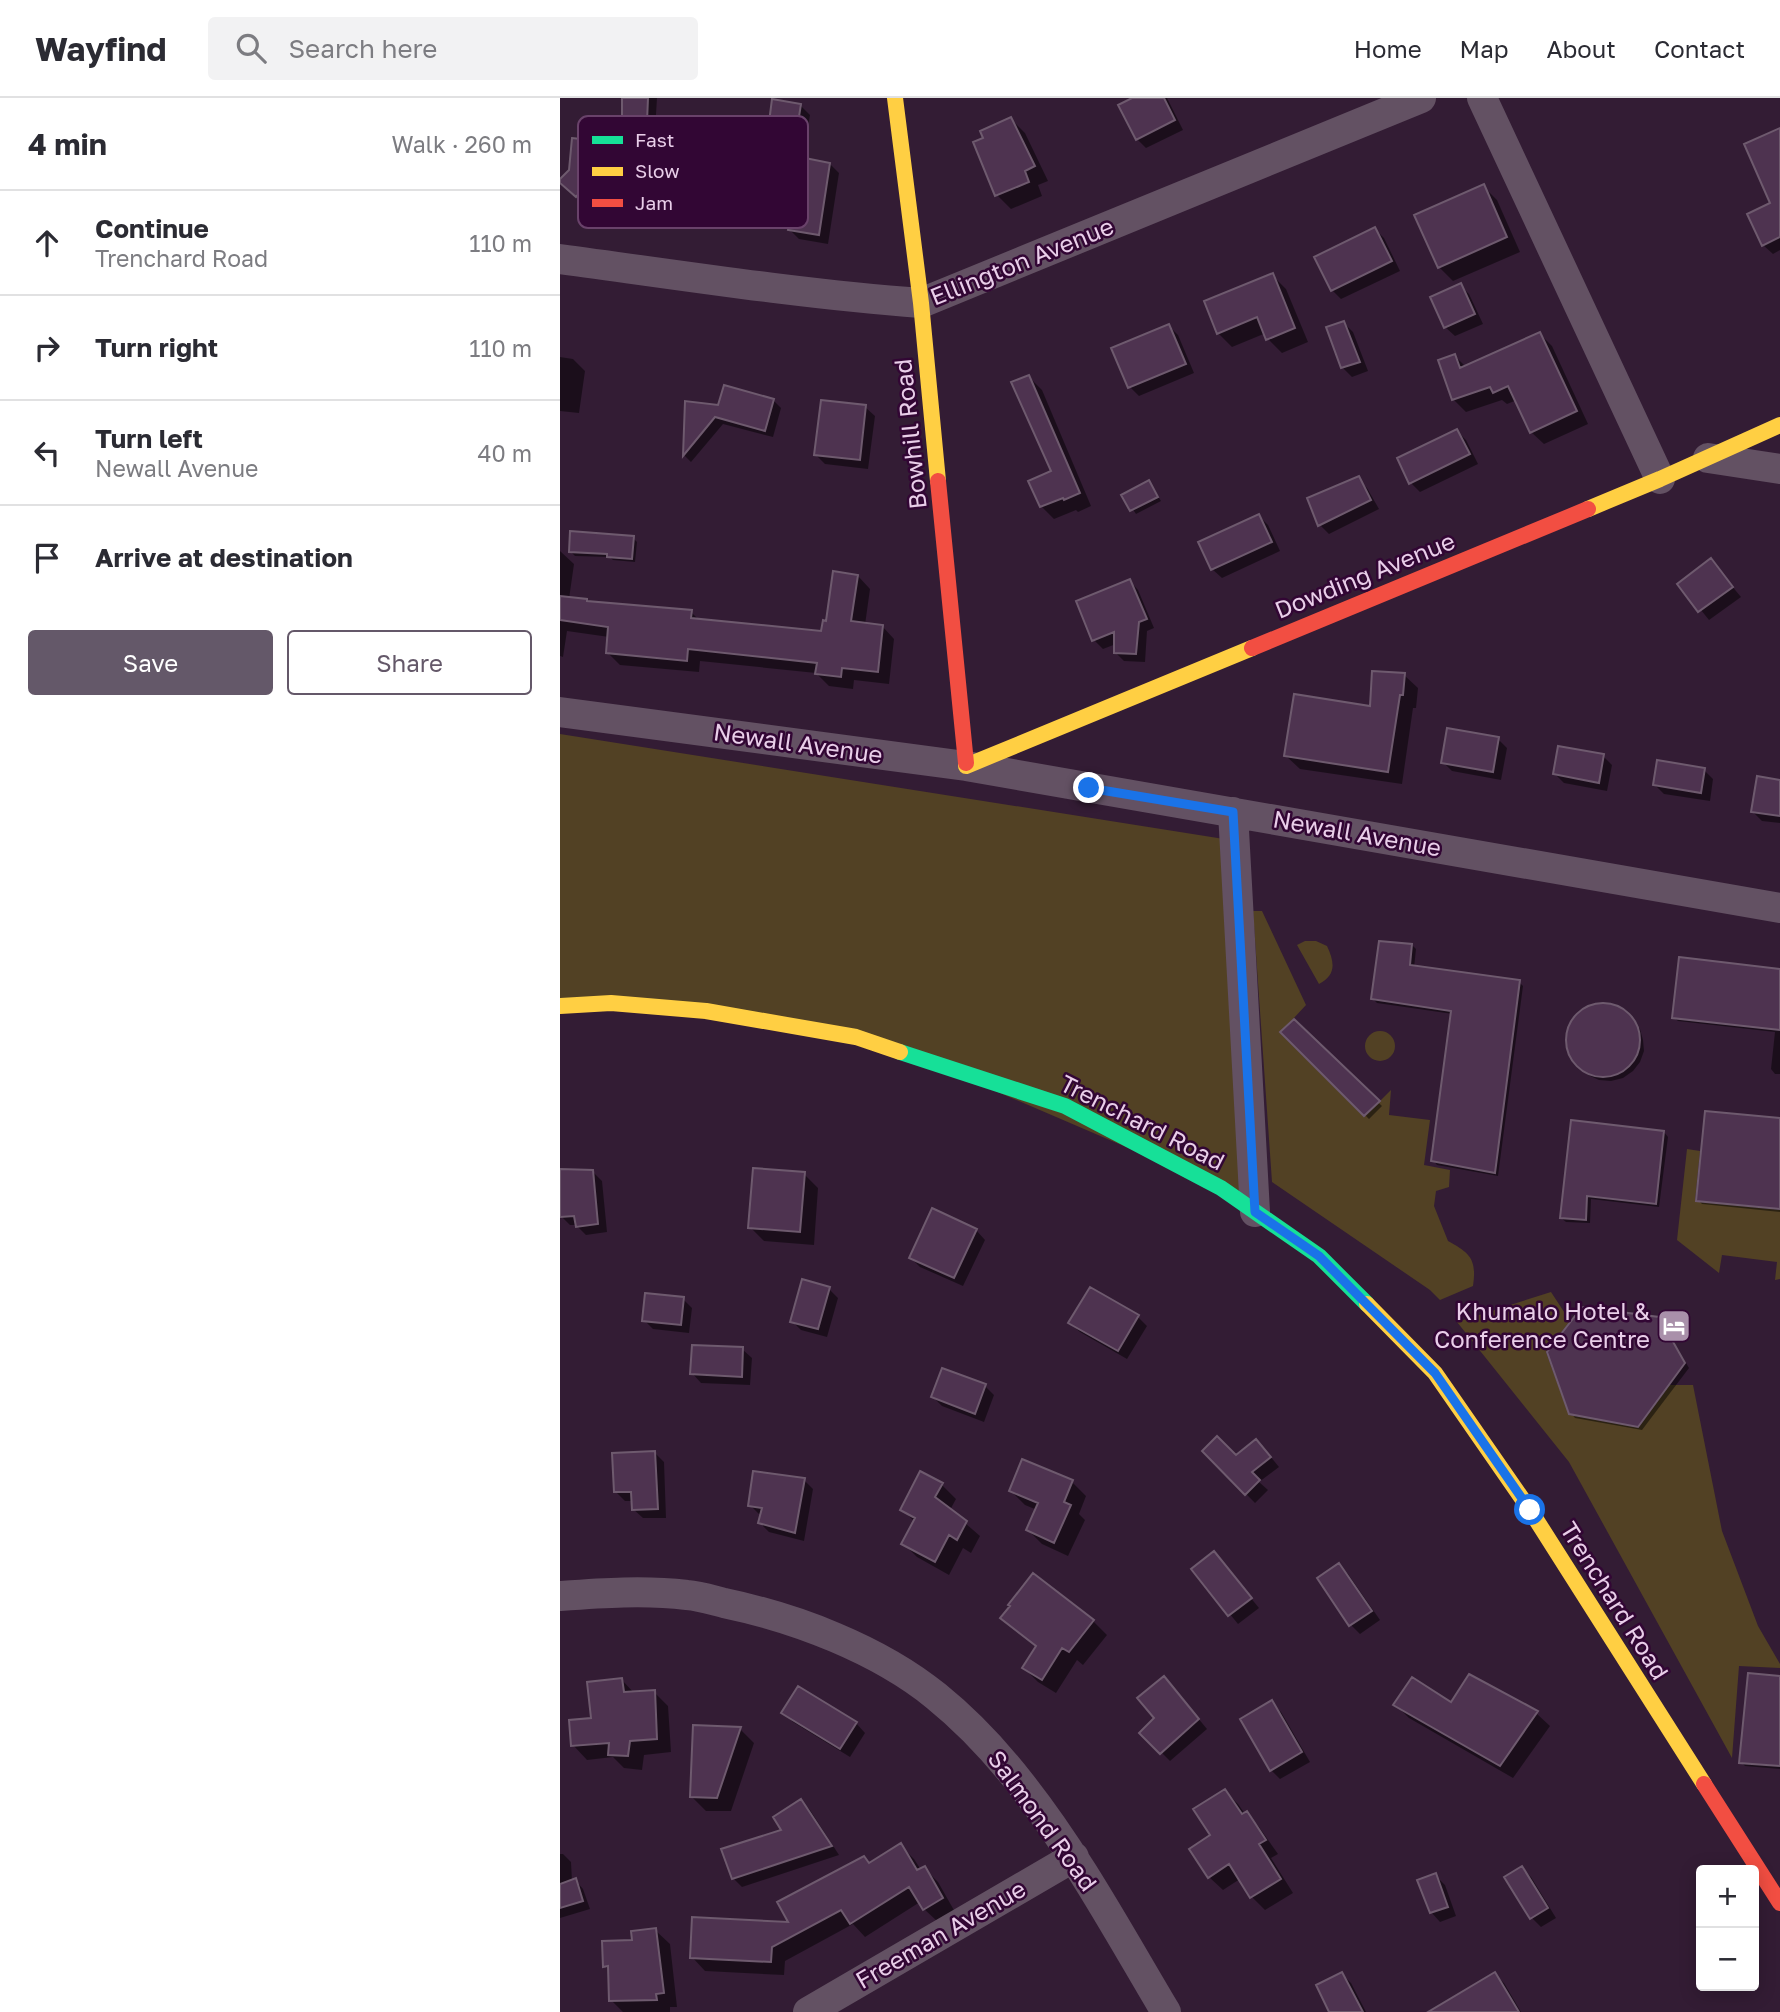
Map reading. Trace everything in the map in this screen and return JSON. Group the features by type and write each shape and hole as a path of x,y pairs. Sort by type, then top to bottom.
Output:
{"street":[{"name":"Bowhill Road","path":"895,98 921,303 966,766"},
{"name":"Ellington Avenue","path":"560,259 813,293 921,303 1421,98"},
{"path":"1482,98 1660,479"},
{"name":"Dowding Avenue","path":"966,766 1660,479 1780,425"},
{"path":"1708,458 1780,469"},
{"name":"Newall Avenue","path":"560,712 966,766 1780,908"},
{"path":"1233,812 1255,1212"},
{"name":"Trenchard Road","path":"560,1006 611,1003 706,1011 856,1037 1065,1106 1221,1188 1319,1256 1435,1373 1530,1510 1780,1903"},
{"name":"Salmond Road","path":"560,1596 623,1592 688,1595 765,1611 820,1631 893,1666 936,1696 974,1730 1020,1783 1074,1857 1166,2012"},
{"name":"Freeman Avenue","path":"808,2012 1074,1857"}],"shaded area":[{"path":"560,734 1224,839 1247,1199 865,1035 560,1000"},
{"path":"1253,911 1262,911 1306,1005 1280,1033 1364,1117 1391,1090 1389,1115 1430,1120 1424,1165 1450,1170 1449,1187 1436,1191 1434,1206 1448,1241 1467,1253 1473,1263 1473,1286 1440,1300 1430,1290 1272,1182"},
{"path":"1305,941 1316,941 1327,946 1332,958 1329,977 1319,984 1297,945"},
{"path":"1380,1031 1391,1035 1395,1046 1391,1057 1380,1061 1369,1057 1365,1046 1369,1035"},
{"path":"1687,1149 1700,1151 1695,1201 1780,1210 1780,1279 1775,1280 1777,1262 1722,1255 1719,1273 1677,1240"},
{"path":"1551,1292 1570,1321 1546,1352 1569,1415 1638,1427 1670,1385 1693,1385 1722,1531 1758,1626 1780,1664 1780,1668 1739,1666 1732,1758 1569,1462 1457,1322"}],"building":[{"path":"622,98 648,98 647,116 622,116"},
{"path":"1132,98 1164,98 1175,120 1136,140 1118,105"},
{"path":"772,99 801,104 799,116 770,116"},
{"path":"1011,117 1035,166 1025,171 1029,182 995,196 973,142 983,138 980,131"},
{"path":"1780,128 1780,237 1762,246 1747,214 1770,203 1744,144"},
{"path":"572,138 578,139 576,197 560,183 560,179 569,170"},
{"path":"808,159 830,163 819,235 788,230 808,228"},
{"path":"1484,184 1507,237 1438,268 1414,215"},
{"path":"1375,227 1392,261 1331,291 1314,257"},
{"path":"1273,273 1295,328 1266,340 1257,317 1217,334 1204,301"},
{"path":"1461,283 1475,314 1444,328 1430,297"},
{"path":"1344,321 1360,362 1341,368 1326,327"},
{"path":"1169,324 1186,364 1128,388 1111,348"},
{"path":"1540,332 1577,411 1530,433 1508,386 1493,393 1490,387 1452,400 1438,360 1455,354 1460,368"},
{"path":"1029,375 1080,493 1040,507 1028,481 1051,471 1011,382"},
{"path":"724,385 774,399 765,431 715,417 683,456 685,401 718,405"},
{"path":"821,400 866,405 860,460 814,455"},
{"path":"1457,429 1470,454 1409,484 1397,458"},
{"path":"1359,476 1371,500 1318,526 1307,498"},
{"path":"1149,480 1158,497 1130,511 1121,495"},
{"path":"1259,514 1272,542 1211,570 1198,542"},
{"path":"570,531 634,536 632,559 607,557 607,554 569,552"},
{"path":"1711,558 1733,587 1698,612 1677,584"},
{"path":"833,571 858,575 851,621 883,625 878,672 842,668 841,677 815,674 817,663 688,649 687,661 606,653 608,627 560,620 560,596 587,601 692,610 691,618 821,631 823,620 826,621"},
{"path":"1130,579 1147,619 1139,622 1136,654 1114,653 1114,632 1092,641 1076,601"},
{"path":"1372,671 1405,673 1388,772 1284,756 1294,694 1370,706"},
{"path":"1447,728 1499,737 1493,772 1441,763"},
{"path":"1558,746 1604,754 1599,783 1553,774"},
{"path":"1657,760 1705,768 1701,793 1653,785"},
{"path":"1757,776 1780,780 1780,816 1751,812"},
{"path":"1379,941 1412,944 1410,965 1520,980 1495,1173 1431,1161 1451,1011 1371,999"},
{"path":"1679,957 1780,969 1780,1030 1672,1018"},
{"path":"1603,1003 1624,1009 1634,1019 1640,1040 1634,1061 1624,1071 1603,1077 1582,1071 1572,1061 1566,1040 1572,1019 1582,1009"},
{"path":"1294,1019 1380,1101 1364,1116 1280,1032"},
{"path":"1705,1111 1780,1118 1780,1209 1696,1201"},
{"path":"1571,1120 1664,1131 1656,1204 1587,1196 1586,1220 1560,1218"},
{"path":"753,1168 805,1172 800,1232 748,1228"},
{"path":"560,1169 593,1170 598,1224 576,1227 574,1216 560,1217"},
{"path":"932,1208 977,1229 954,1278 909,1258"},
{"path":"802,1279 830,1287 818,1329 790,1322"},
{"path":"1090,1287 1139,1315 1118,1351 1068,1323"},
{"path":"645,1293 684,1297 681,1325 642,1321"},
{"path":"1582,1307 1659,1317 1685,1363 1638,1427 1569,1414 1547,1352"},
{"path":"692,1345 743,1347 742,1377 690,1374"},
{"path":"942,1368 986,1384 975,1414 931,1397"},
{"path":"1217,1436 1236,1455 1256,1439 1271,1457 1252,1472 1260,1480 1245,1495 1202,1451"},
{"path":"655,1451 658,1509 632,1510 631,1492 614,1492 612,1453"},
{"path":"1022,1459 1073,1480 1064,1502 1071,1505 1054,1543 1026,1530 1038,1503 1009,1491"},
{"path":"753,1471 805,1478 795,1533 758,1523 762,1508 748,1506"},
{"path":"920,1471 943,1483 935,1497 967,1521 957,1540 949,1535 935,1562 901,1544 915,1518 900,1510"},
{"path":"1214,1551 1252,1598 1228,1616 1191,1569"},
{"path":"1339,1563 1372,1611 1349,1626 1317,1578"},
{"path":"1033,1573 1094,1620 1069,1652 1062,1648 1042,1680 1022,1668 1036,1646 1000,1618"},
{"path":"1748,1673 1780,1676 1780,1766 1739,1763"},
{"path":"1469,1674 1538,1711 1500,1766 1393,1705 1412,1677 1451,1702"},
{"path":"1164,1676 1199,1719 1160,1754 1139,1733 1154,1718 1137,1698"},
{"path":"622,1678 624,1692 655,1690 657,1739 630,1741 628,1756 608,1755 609,1743 571,1746 569,1720 591,1718 587,1682"},
{"path":"798,1686 857,1722 840,1749 781,1713"},
{"path":"1272,1700 1302,1752 1270,1771 1240,1719"},
{"path":"693,1725 741,1727 717,1798 690,1797"},
{"path":"1225,1789 1242,1814 1247,1811 1266,1840 1259,1844 1281,1879 1250,1898 1229,1864 1208,1878 1189,1849 1210,1835 1193,1809"},
{"path":"801,1799 832,1846 732,1879 721,1849 781,1830 773,1817"},
{"path":"901,1843 917,1870 925,1866 943,1898 923,1910 909,1887 850,1924 841,1910 772,1947 771,1962 690,1958 692,1917 788,1922 777,1902 864,1856 869,1863"},
{"path":"1522,1866 1548,1908 1530,1919 1504,1877"},
{"path":"1436,1873 1448,1907 1430,1913 1417,1880"},
{"path":"576,1878 583,1901 560,1908 560,1884"},
{"path":"656,1928 664,1993 656,1994 657,2000 609,2001 608,1966 603,1967 602,1941 632,1940 631,1931"},
{"path":"1342,1972 1363,2012 1329,2012 1316,1985"},
{"path":"1495,1972 1519,2012 1428,2012"}],"traffic: fast":[{"path":"900,1052 1065,1106 1221,1188 1319,1256 1367,1304"}],"traffic: slow":[{"path":"895,98 921,303 938,481"},
{"path":"1588,509 1780,425"},
{"path":"966,763 966,766 1252,648"},
{"path":"560,1006 611,1003 706,1011 856,1037 900,1052"},
{"path":"1367,1304 1435,1373 1530,1510 1704,1784"}],"traffic: jam":[{"path":"938,481 966,763"},
{"path":"1252,648 1588,509"},
{"path":"1704,1784 1780,1903"}],"place":[{"name":"Khumalo Hotel & Conference Centre","path":"1674,1326"}],"route":[{"path":"1089,788 1233,812 1255,1212 1319,1256 1435,1373 1530,1510"}]}
